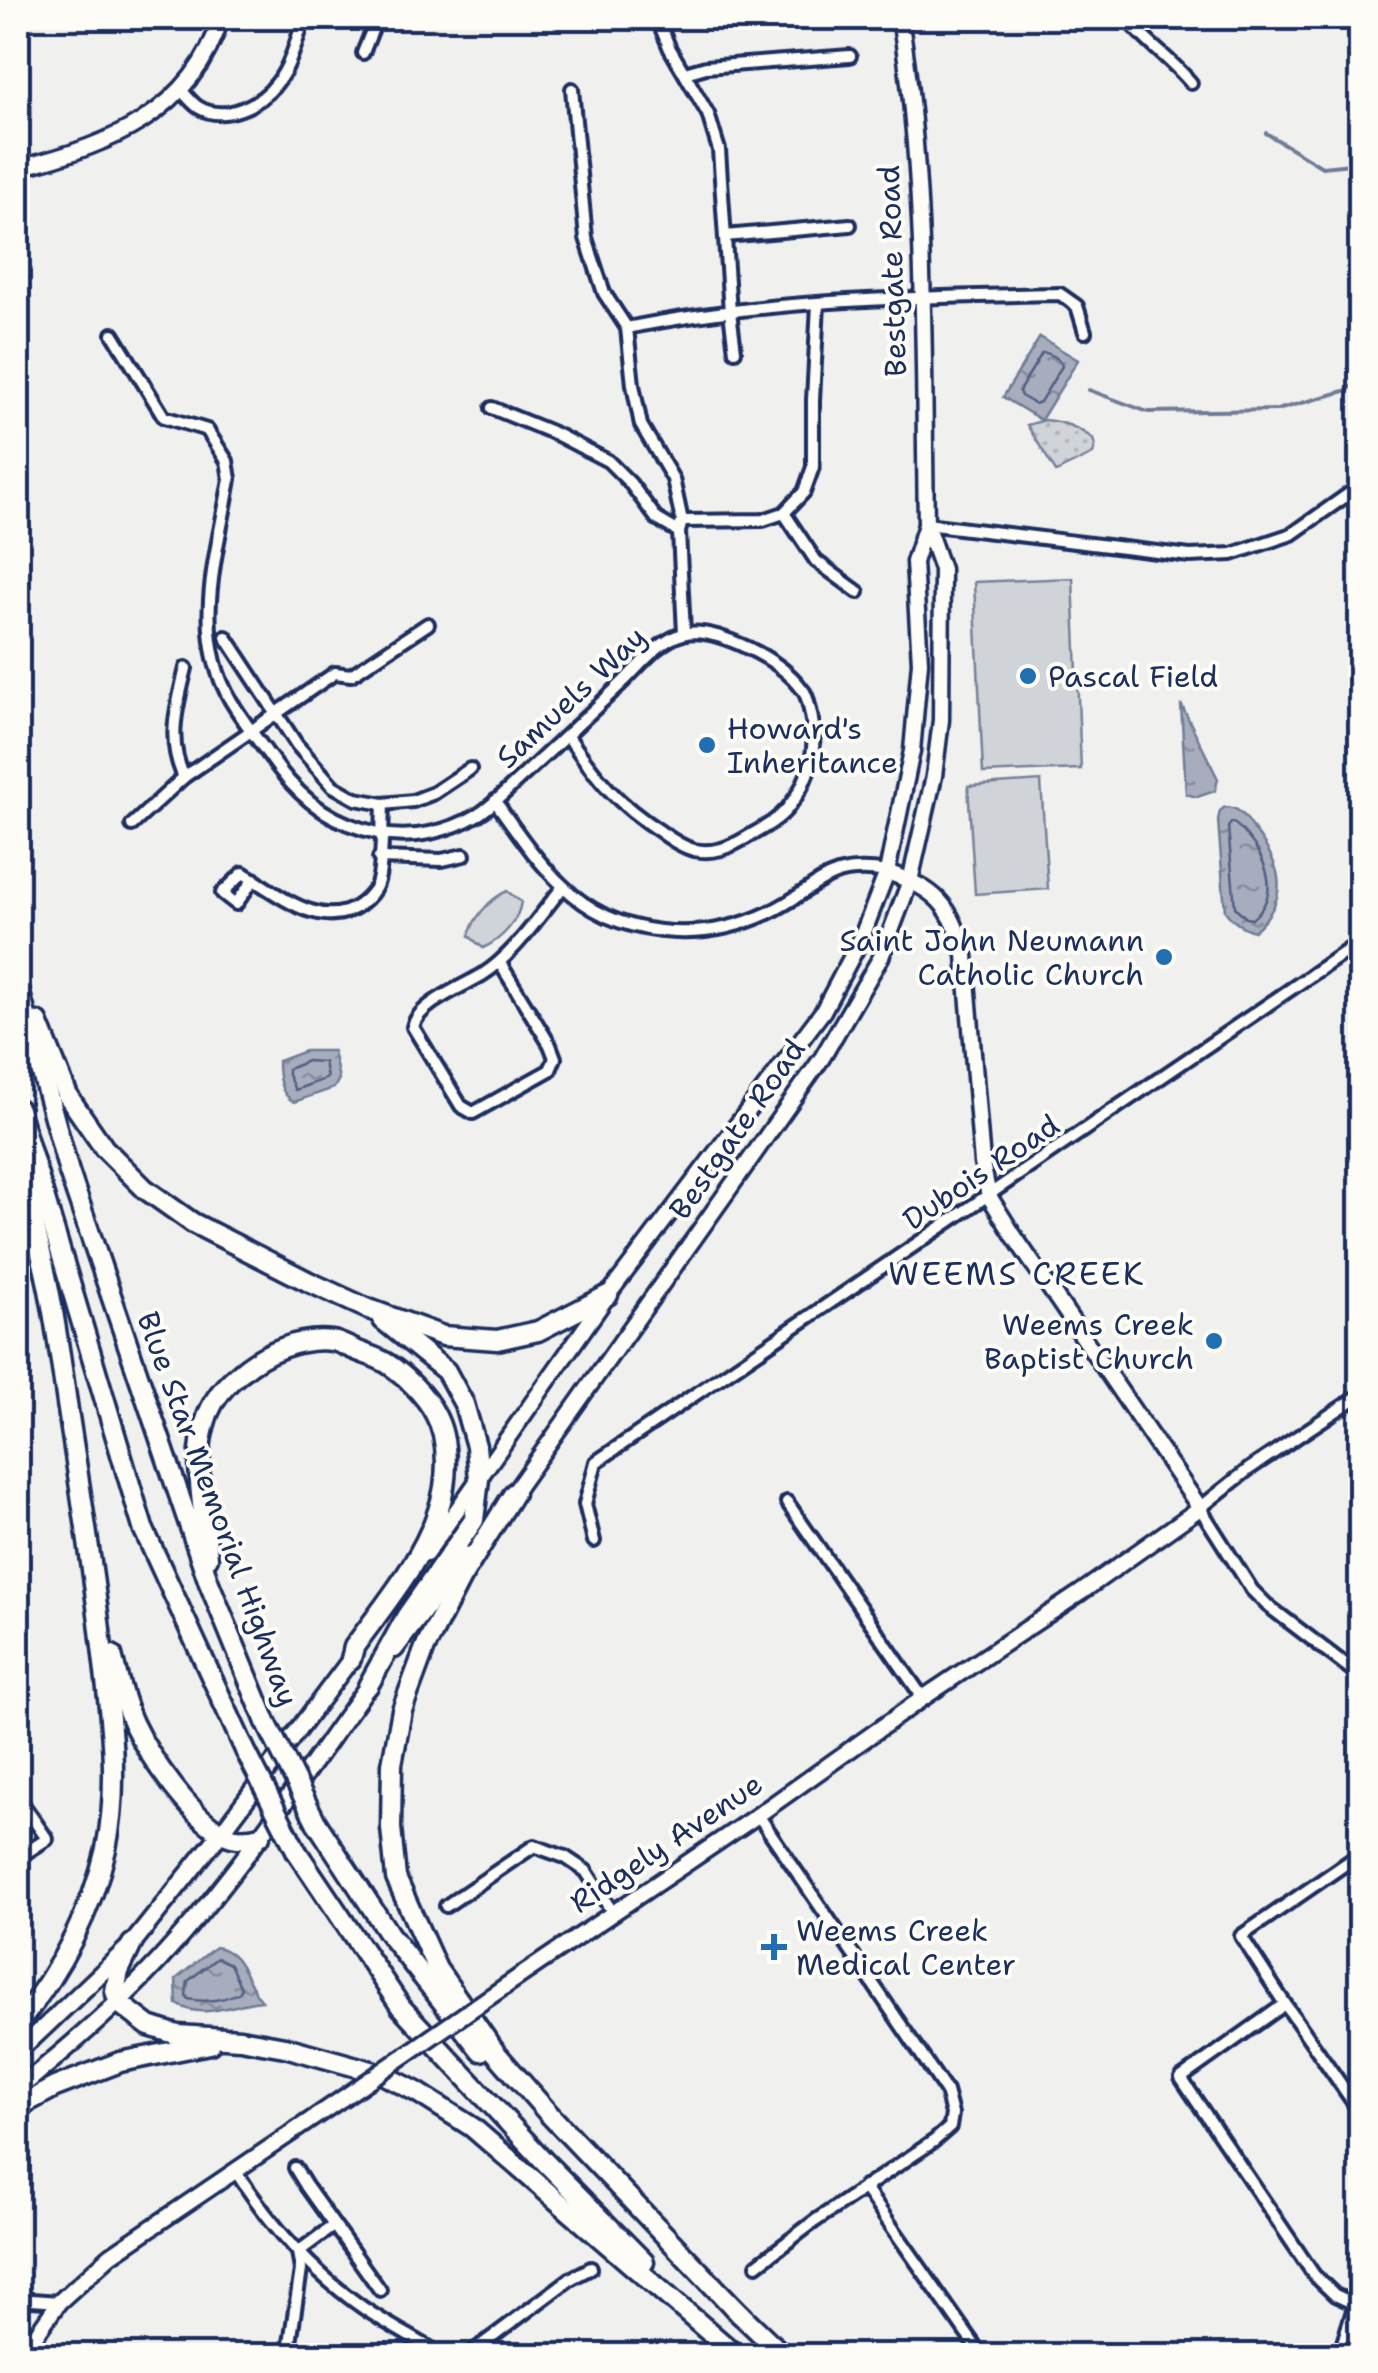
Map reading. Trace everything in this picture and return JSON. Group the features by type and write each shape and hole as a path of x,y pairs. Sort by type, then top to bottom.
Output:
{"highway":[{"path":"18,972 68,1096 104,1148 145,1190 193,1223 308,1282 443,1336 498,1340 538,1331 608,1296"},
{"name":"Blue Star Memorial Highway","path":"18,986 69,1172 209,1583 266,1722 316,1822 389,1934 502,2078 564,2147 784,2356"},
{"name":"Blue Star Memorial Highway","path":"18,1109 143,1528 244,1750 296,1852 400,2008 733,2353"},
{"path":"18,1156 49,1291 90,1551 113,1776 112,1812 102,1861 80,1928 61,1963 18,2024"},
{"path":"366,1308 446,1371 464,1404 476,1446 479,1479 474,1520 406,1617 368,1686"},
{"path":"209,1583 199,1444 224,1386 254,1362 305,1342 334,1342 388,1363 414,1386 436,1414 445,1449 444,1487 422,1547 354,1647 351,1659"},
{"path":"514,1493 434,1630 402,1710 392,1764 391,1828 396,1878 436,1968 494,2052 741,2315"},
{"path":"90,1551 122,1692 133,1722 166,1779 222,1833 232,1838 260,1836"},
{"path":"132,1944 119,1971 115,1991 118,2003 149,2026 178,2036 240,2040 304,2052 382,2074 417,2092 472,2127 733,2353"},
{"path":"18,2108 55,2087 120,2062 240,2040"}],"main road":[{"path":"18,168 111,138 142,122 180,90 202,61 221,18"},
{"name":"Bestgate Road","path":"351,1659 608,1296 823,1011 862,938 886,872 912,751 920,662 914,562 926,524 918,188 914,120 900,18"},
{"name":"Bestgate Road","path":"368,1686 514,1493 822,1058 881,956 910,880 934,776 941,720 942,569 926,524"},
{"path":"886,872 910,880 938,898 956,924 965,955 982,1163 989,1196 1200,1508"},
{"name":"Ridgely Avenue","path":"21,2356 59,2302 110,2255 758,1815 1200,1508"},
{"path":"18,2050 132,1944 222,1833 351,1659"},
{"path":"18,2088 118,2003 174,1944 260,1836 368,1686"}],"street":[{"path":"180,90 198,108 219,114 250,107 276,84 292,54 304,18"},
{"path":"364,53 377,18"},
{"path":"656,18 708,114 719,150 735,351"},
{"path":"679,18 687,18"},
{"path":"1126,18 1191,83"},
{"path":"685,74 706,67 850,56"},
{"path":"567,736 604,787 636,816 682,846 696,850 726,849 767,826 787,809 806,778 814,754 814,726 805,691 773,660 736,642 702,633 684,633 681,527 673,480 642,425 627,328 604,293 586,238 572,89"},
{"path":"725,236 850,224"},
{"path":"627,328 680,317 818,304 1060,294 1076,306 1085,332"},
{"path":"492,408 608,460 657,520 681,527 763,520 784,513 804,492 813,466 818,304"},
{"path":"113,334 164,417 208,430 228,461 230,479 208,627 213,655 230,700 288,780 315,807 336,820 381,834"},
{"path":"926,524 1190,556 1232,554 1292,534 1360,486"},
{"path":"784,513 816,561 858,592"},
{"path":"132,825 184,777 276,712 335,673 351,675 428,624"},
{"name":"Samuels Way","path":"381,834 443,831 480,813 662,645 684,633"},
{"path":"226,638 297,744 333,786 356,799 383,804 413,802 470,769"},
{"path":"184,777 176,760 173,736 186,668"},
{"path":"495,802 542,864 582,902 622,922 661,932 727,928 770,912 831,874 857,868 886,872"},
{"path":"254,879 315,914 338,916 350,912 368,898 378,883 383,804"},
{"path":"380,858 442,860 464,855"},
{"path":"500,962 554,1058 550,1070 473,1113 462,1106 413,1026 415,1017 500,962 563,887"},
{"name":"Dubois Road","path":"594,1541 585,1504 596,1462 1360,942"},
{"name":"Ridgely Avenue","path":"1200,1508 1249,1469 1360,1395"},
{"path":"786,1502 923,1698"},
{"path":"1200,1508 1252,1590 1275,1613 1360,1676"},
{"path":"18,1797 47,1839 18,1858"},
{"path":"757,2265 950,2127 946,2090 758,1815"},
{"path":"446,1906 534,1846 565,1856 586,1872 613,1913"},
{"path":"1360,1854 1241,1936 1360,2112"},
{"path":"1285,2004 1181,2078 1314,2275 1335,2295 1358,2304 1339,2356"},
{"path":"295,2168 380,2290"},
{"path":"235,2170 259,2207 298,2252 361,2306 443,2356"},
{"path":"864,2188 982,2356"},
{"path":"298,2252 333,2226"},
{"path":"288,2356 301,2270 298,2252"},
{"path":"467,2356 591,2268"},
{"path":"18,2299 59,2302"}],"shaded area":[{"path":"1045,420 1070,426 1093,439 1093,454 1056,472 1027,425"},
{"name":"Pascal Field","path":"1073,578 1081,769 983,773 974,582"},
{"path":"1041,781 1048,889 975,894 968,786"},
{"path":"507,891 521,902 516,916 502,935 483,948 469,936 471,929 483,910"}],"water":[{"path":"1040,337 1078,360 1041,420 1003,397"},
{"path":"1181,704 1218,779 1215,791 1197,797 1186,794"},
{"path":"1225,807 1246,818 1276,869 1278,894 1274,906 1254,931 1238,924 1225,911 1218,820"},
{"path":"305,1051 333,1051 339,1079 334,1088 294,1102 283,1090 278,1061"},
{"path":"215,1947 232,1954 262,2001 208,2011 177,2004 176,1979"}],"waterway":[{"path":"1266,133 1322,167 1360,163"},
{"path":"1089,390 1148,412 1277,410 1348,390 1360,379"}],"place":[{"name":"Pascal Field","path":"1028,676"},
{"name":"Howard's Inheritance","path":"707,745"},
{"name":"Saint John Neumann Catholic Church","path":"1164,957"},
{"name":"Weems Creek Baptist Church","path":"1214,1341"},
{"name":"Weems Creek Medical Center","path":"774,1947"}],"district":[{"name":"WEEMS CREEK","path":"1017,1273"}]}
